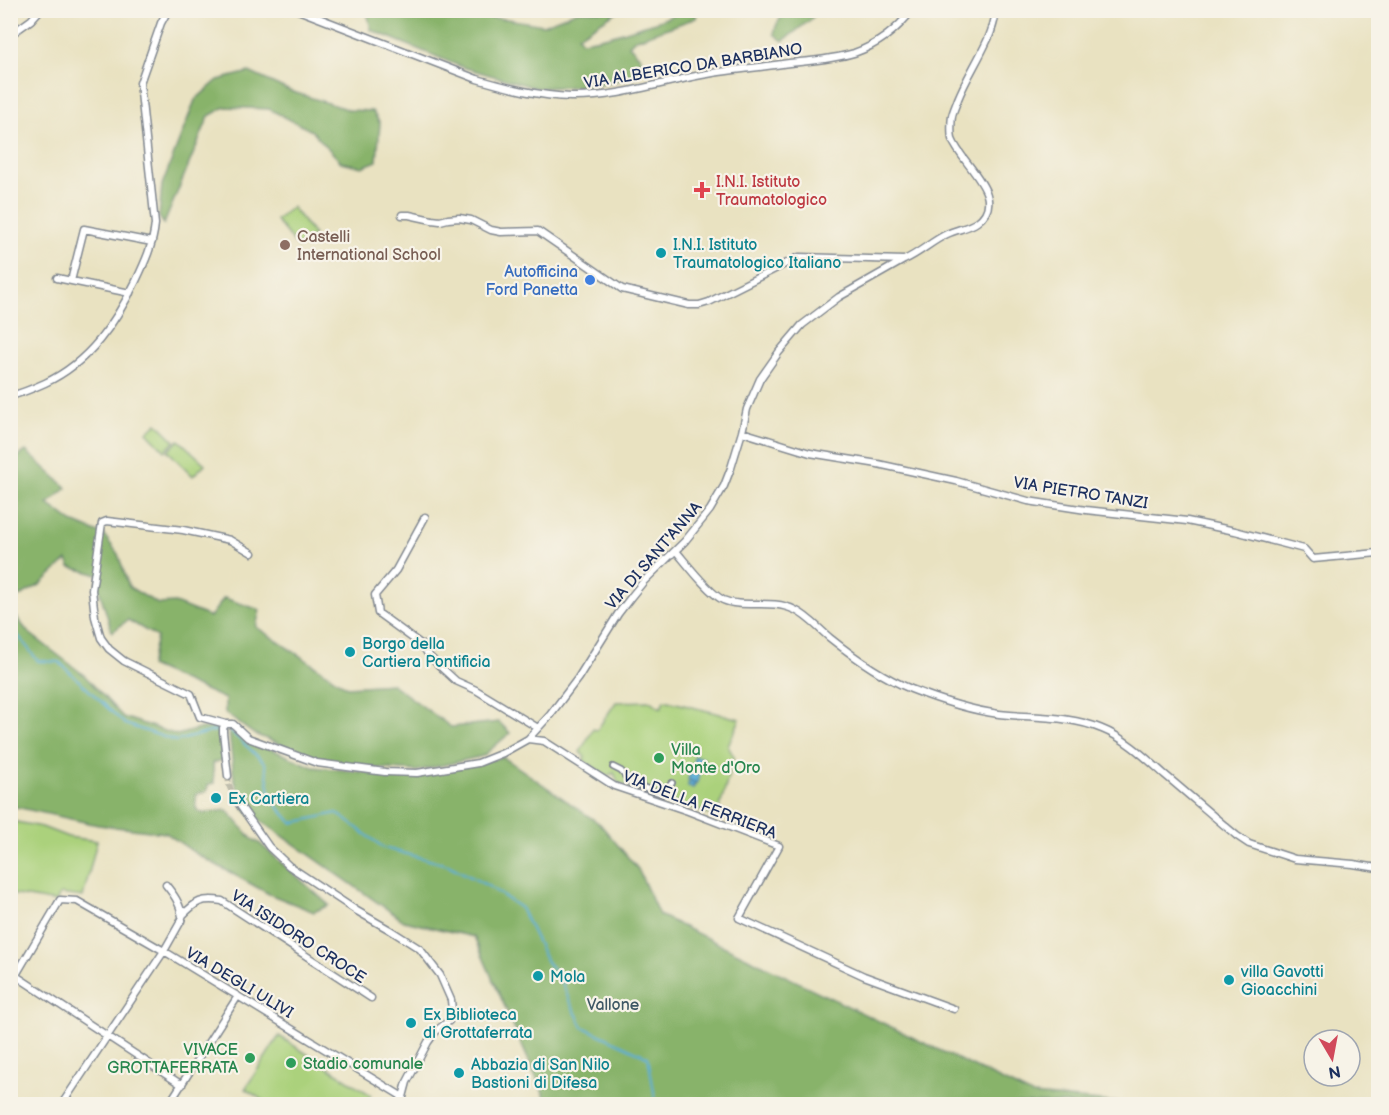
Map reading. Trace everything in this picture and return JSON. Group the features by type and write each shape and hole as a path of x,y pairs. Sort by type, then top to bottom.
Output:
{"street":[{"path":"10,35 31,20 40,10"},
{"path":"10,396 51,380 84,357 108,330 149,254 155,224 140,82 161,23 168,10"},
{"name":"VIA ALBERICO DA BARBIANO","path":"298,10 477,79 522,91 572,97 603,95 717,73 833,59 880,41 904,21 912,10"},
{"name":"VIA DI SANT'ANNA","path":"252,553 230,540 183,530 107,520 102,523 92,590 95,617 101,638 109,649 124,661 190,694 200,717 226,724 231,723 248,738 317,763 417,773 478,762 503,753 528,739 578,678 618,614 644,581 701,523 718,496 731,468 747,410 760,379 802,325 839,297 914,256 946,234 974,225 985,213 988,206 986,189 952,139 952,116 961,92 988,40 996,10"},
{"path":"402,215 440,221 459,218 471,220 491,230 501,232 538,231 622,289 689,305 709,302 799,256 904,260"},
{"path":"70,281 84,229 152,242"},
{"path":"57,278 130,293"},
{"name":"VIA PIETRO TANZI","path":"742,432 810,453 934,476 1028,501 1187,521 1235,531 1304,549 1313,559 1378,553"},
{"path":"425,517 396,570 375,595 378,613 422,645 430,657 456,681 476,690 538,728"},
{"path":"676,551 707,586 722,599 733,602 773,603 796,610 833,641 863,662 908,688 980,710 1068,720 1089,724 1108,732 1148,760 1246,842 1296,859 1378,868"},
{"path":"226,724 223,732 228,776"},
{"name":"VIA DELLA FERRIERA","path":"528,739 544,741 615,786 779,846 739,918 864,976 954,1010"},
{"path":"613,767 621,771 631,783 662,794 672,783"},
{"path":"234,796 269,847 290,866 357,911 420,949 440,975 451,1000 452,1010 449,1021 436,1031 428,1042 398,1104"},
{"path":"62,1104 164,951 183,914 175,896 166,885"},
{"name":"VIA ISIDORO CROCE","path":"183,914 195,903 209,899 222,901 371,998"},
{"name":"VIA DEGLI ULIVI","path":"13,974 60,900 77,901 164,951 403,1097"},
{"path":"10,985 13,974 182,1085"},
{"path":"169,1104 238,996"}],"green space":[{"path":"367,11 475,11 481,17 543,25 578,11 618,11 578,36 582,41 602,38 682,12 697,11 696,18 634,40 629,45 641,58 639,76 590,86 536,88 462,67 371,30"},
{"path":"789,11 818,11 783,41 774,34 779,21"},
{"path":"249,72 290,91 350,110 372,111 380,123 377,161 362,167 341,162 312,131 269,109 225,107 209,116 164,224 159,217 162,185 195,100 218,80"},
{"path":"292,207 314,235 298,248 276,220"},
{"path":"157,423 175,441 165,451 147,432"},
{"path":"179,440 205,464 193,476 168,451"},
{"path":"26,451 67,488 48,504 72,522 104,535 118,554 129,587 158,604 175,603 210,617 224,598 260,610 256,627 347,687 392,684 451,727 499,722 510,733 483,756 417,771 360,767 318,759 254,734 225,713 225,699 150,666 157,637 128,620 112,632 97,583 99,575 70,567 67,560 40,585 11,601 11,462"},
{"path":"10,609 28,632 84,675 123,717 177,735 202,728 219,728 222,760 213,763 214,783 208,785 207,791 196,794 196,809 202,813 227,810 252,839 329,905 314,912 269,894 195,853 166,833 98,825 11,806"},
{"name":"Villa Monte d'Oro","path":"664,700 740,719 728,746 734,757 717,817 618,783 614,773 607,776 583,760 585,757 580,752 593,729 597,730 616,702 650,701 661,708"},
{"name":"Vallone","path":"229,731 313,767 415,777 503,757 600,824 638,869 659,915 1032,1095 1127,1104 548,1104 474,937 404,921 243,808 234,778"},
{"path":"11,821 42,827 68,837 97,841 83,897 60,894 56,902 11,894"},
{"name":"Stadio comunale","path":"279,1036 371,1095 365,1104 269,1104 245,1089"}],"water":[{"path":"695,756 704,759 697,783 693,782 695,785 693,788 688,786 692,781 688,780"}],"waterway":[{"path":"10,625 38,661 59,662 125,724 176,741 218,730"},
{"path":"229,730 265,763 271,799 292,823 337,813 384,848 448,865 488,886 521,908 547,962 560,977 583,1027 648,1057 656,1104"}],"tunnel":[{"path":"228,776 234,797"}],"place":[{"name":"I.N.I. Istituto Traumatologico","path":"702,190"},
{"name":"Castelli International School","path":"285,245"},
{"name":"I.N.I. Istituto Traumatologico Italiano","path":"661,253"},
{"name":"Autofficina Ford Panetta","path":"590,280"},
{"name":"Borgo della Cartiera Pontificia","path":"350,652"},
{"name":"Villa Monte d'Oro","path":"659,758"},
{"name":"Ex Cartiera","path":"216,798"},
{"name":"Mola","path":"538,976"},
{"name":"villa Gavotti Gioacchini","path":"1229,980"},
{"name":"Ex Biblioteca di Grottaferrata","path":"411,1023"},
{"name":"VIVACE GROTTAFERRATA","path":"250,1058"},
{"name":"Stadio comunale","path":"291,1063"},
{"name":"Abbazia di San Nilo Bastioni di Difesa","path":"459,1073"}]}
